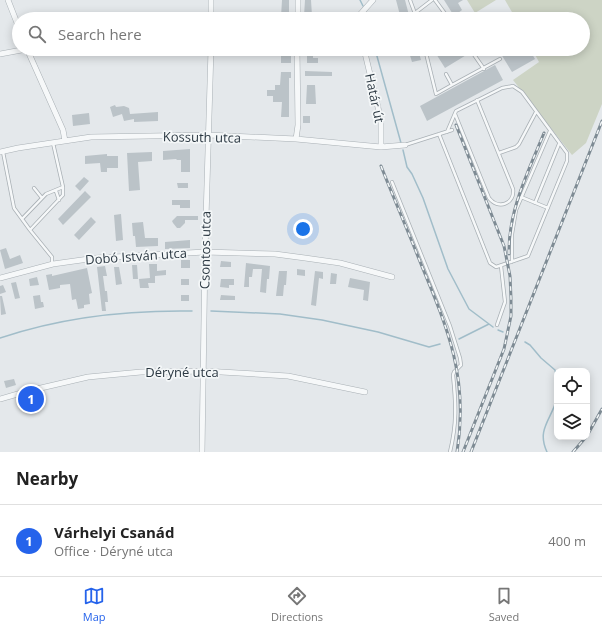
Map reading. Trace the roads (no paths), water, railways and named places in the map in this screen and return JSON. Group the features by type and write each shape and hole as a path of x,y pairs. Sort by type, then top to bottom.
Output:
{"street":[{"path":"8,0 13,12"},
{"path":"211,0 211,12"},
{"path":"298,0 298,12"},
{"path":"362,12 371,1"},
{"path":"0,54 12,52"},
{"path":"30,56 63,130 66,141"},
{"name":"Csontos utca","path":"202,452 205,252 211,56"},
{"path":"296,139 298,125 297,56"},
{"name":"Határ út","path":"366,56 381,120 381,147"},
{"name":"Kossuth utca","path":"2,152 18,148 91,137 208,135 296,139 381,147 405,145"},
{"name":"Dobó István utca","path":"0,278 32,268 96,258 205,252 275,254 305,258 340,263 392,277"},
{"name":"Déryné utca","path":"0,399 88,377 141,372 204,371 288,376 364,392"}],"lane":[{"path":"410,0 415,12"},
{"path":"416,12 432,0"},
{"path":"435,0 444,12"},
{"path":"427,56 436,94 500,59"},
{"path":"475,56 484,69"},
{"path":"446,74 452,85"},
{"path":"439,134 489,261 493,265 501,266 525,258 529,254 567,161 566,153 520,89 513,86 502,88 456,111 447,132"},
{"path":"455,113 489,198 493,203 501,205 510,201 513,193 512,187 477,100"},
{"path":"499,153 516,147 519,144 536,112"},
{"path":"405,145 452,130"},
{"path":"512,262 511,242 516,210 550,130"},
{"path":"30,230 63,195 63,187 53,143"},
{"path":"535,203 559,143"},
{"path":"2,152 14,208 52,257 53,264"},
{"path":"392,182 450,326 460,358 461,365 453,375 456,419 450,452"},
{"path":"22,219 46,194 63,187"},
{"path":"34,188 42,198"},
{"path":"56,191 59,200"},
{"path":"521,197 548,208"},
{"path":"497,324 505,302 501,266"}],"waterway":[{"path":"360,0 363,6"},
{"path":"377,56 401,143"},
{"path":"403,150 407,167 412,174 423,198 448,269 469,309 493,327"},
{"path":"0,338 47,325 95,316 143,312 192,311"},
{"path":"211,311 280,314 322,320 378,332 429,347 440,344"},
{"path":"459,339 489,324"},
{"path":"498,330 503,332"},
{"path":"525,342 530,345 541,358 554,369"},
{"path":"547,452 543,437 544,430 555,404"}],"railway":[{"path":"471,452 602,121"},
{"path":"456,125 504,246 510,276 511,298 511,316 504,349 463,452"},
{"path":"509,254 515,207 544,133"},
{"path":"381,166 440,311 454,355 460,401 460,426 457,452"},
{"path":"590,430 602,409"},
{"path":"573,452 583,440"}],"place":[{"name":"Várhelyi Csanád","path":"31,399"}]}
